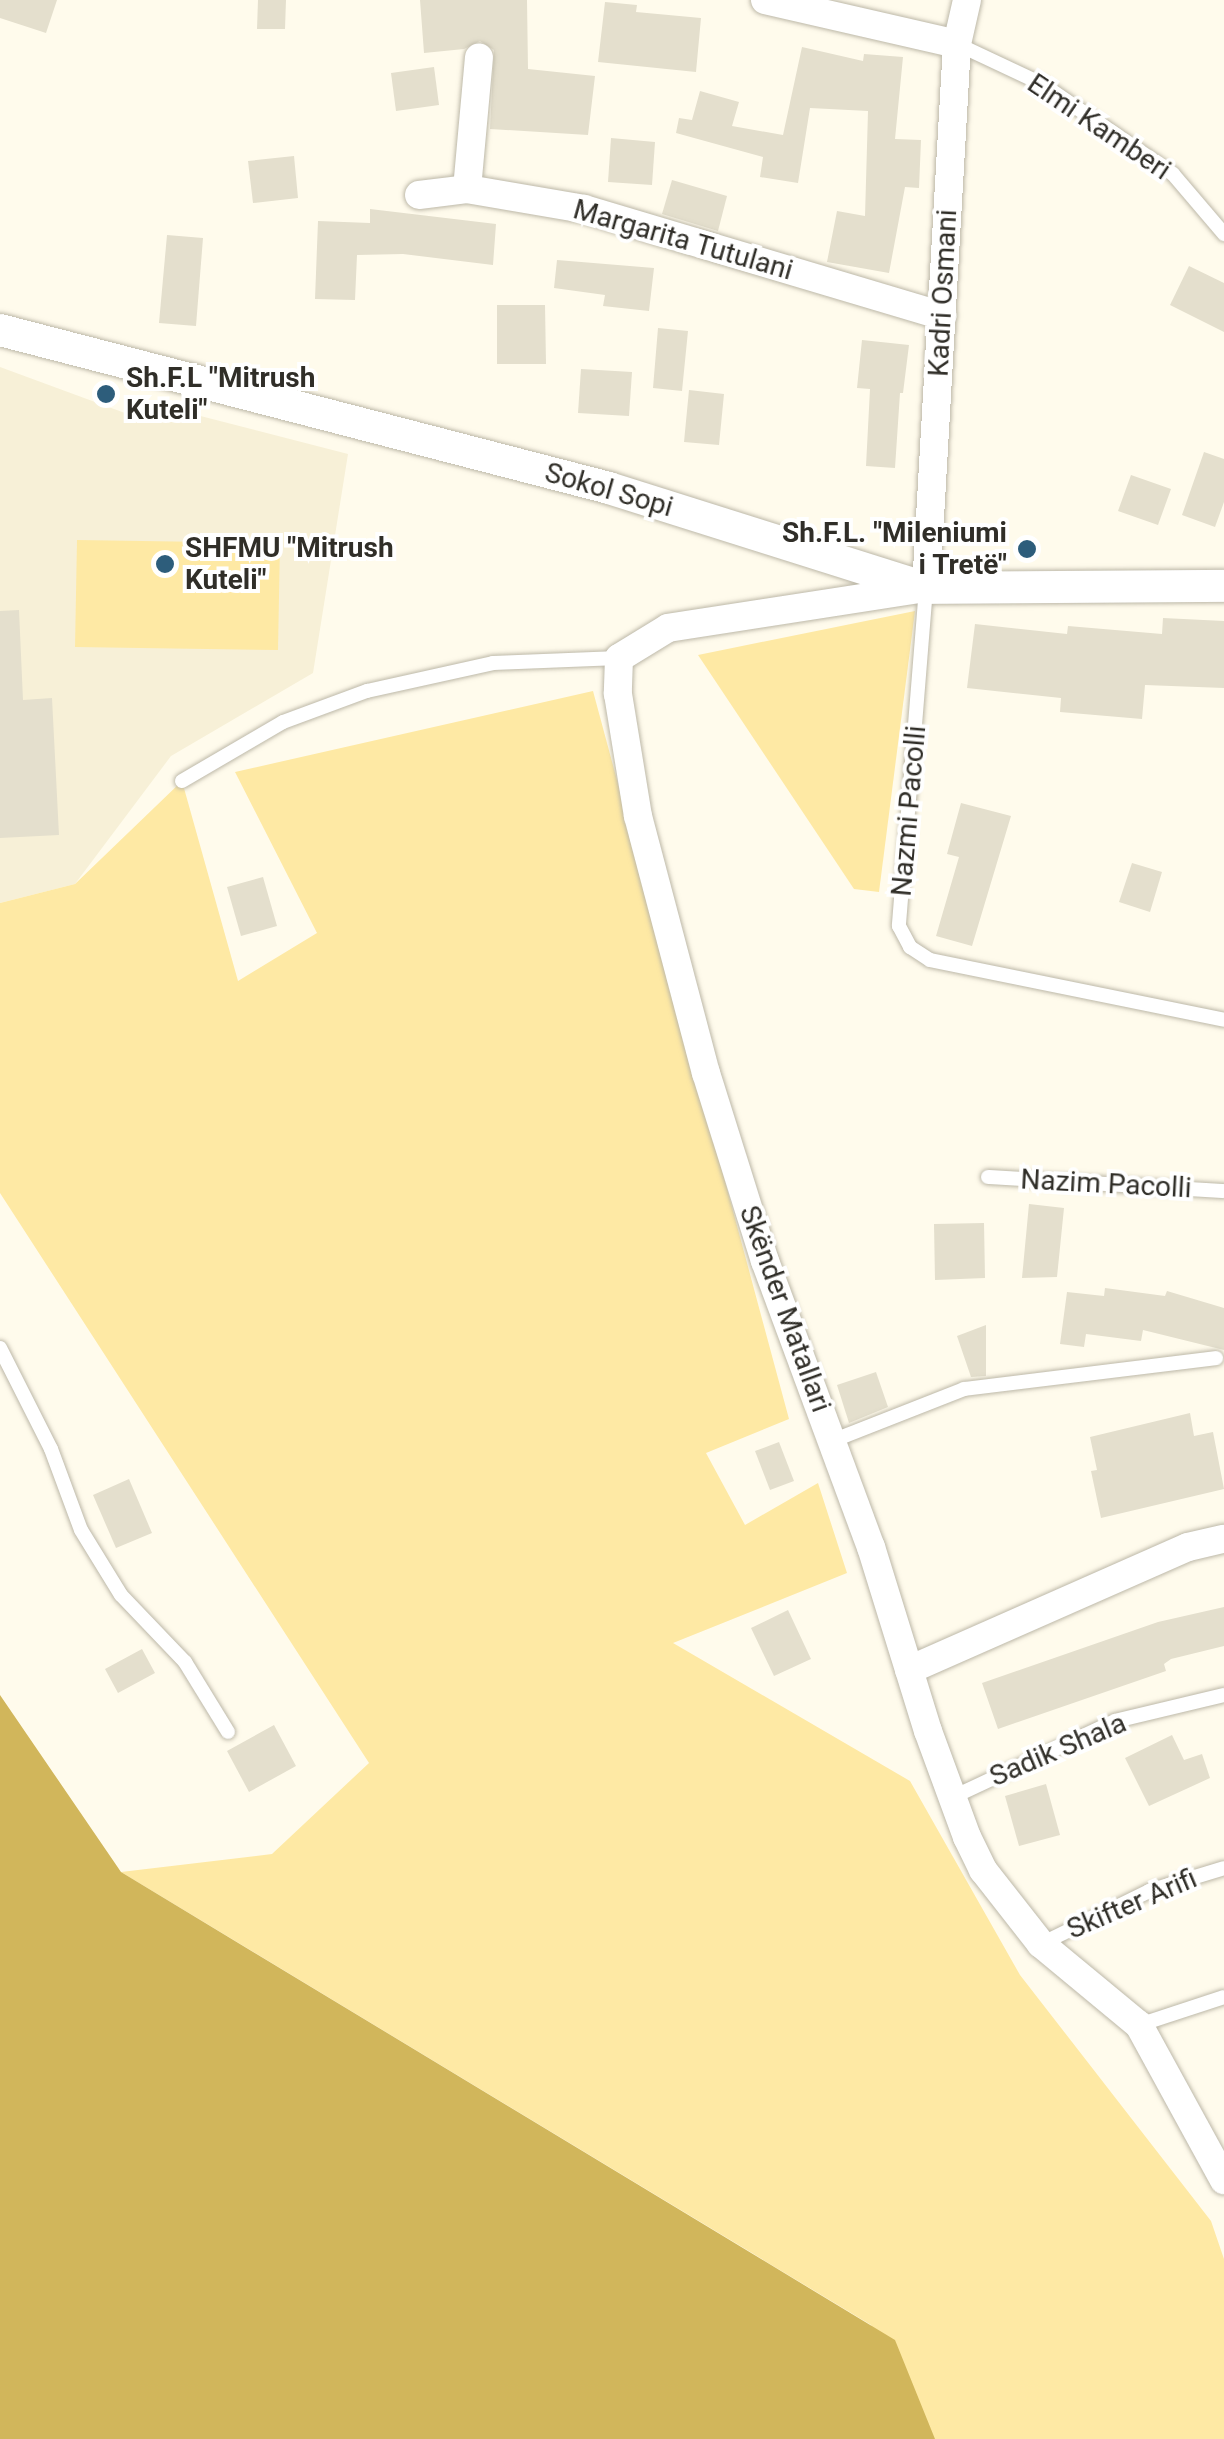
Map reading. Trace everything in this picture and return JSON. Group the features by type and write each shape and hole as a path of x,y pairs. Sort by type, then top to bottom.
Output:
{"street":[{"path":"765,0 957,44"},
{"name":"Kadri Osmani","path":"926,588 957,44 967,0"},
{"path":"467,189 480,58"},
{"name":"Margarita Tutulani","path":"419,195 467,189 584,209 942,316"},
{"name":"Sokol Sopi","path":"0,330 610,488 926,588 1224,586"},
{"path":"619,658 668,628 694,621 926,588"},
{"name":"Skënder Matallari","path":"619,658 618,694 638,816 682,987 765,1262 832,1441 953,1797 983,1870 1041,1944 1139,2026 1224,2180"},
{"path":"909,1670 1188,1547 1224,1539"}],"lane":[{"name":"Elmi Kamberi","path":"957,44 1042,84 1173,174 1224,234"},
{"name":"Nazmi Pacolli","path":"926,588 900,926 910,947 930,960 1224,1020"},
{"path":"182,781 283,722 367,690 493,663 619,658"},
{"name":"Nazim Pacolli","path":"988,1177 1224,1191"},
{"path":"0,1348 52,1448 81,1530 121,1594 185,1662 228,1732"},
{"path":"832,1441 964,1390 1216,1358"},
{"name":"Sadik Shala","path":"953,1797 1114,1721 1224,1696"},
{"name":"Skifter Arifi","path":"1041,1944 1149,1892 1224,1868"},
{"path":"1139,2026 1224,1997"}],"shaded area":[{"name":"SHFMU \"Mitrush Kuteli\"","path":"0,367 133,416 181,411 348,454 313,673 171,756 75,884 0,903"},
{"path":"77,540 280,543 278,650 75,647"},
{"path":"915,611 879,892 854,889 698,655"},
{"path":"593,691 789,1419 706,1453 745,1525 818,1483 847,1573 673,1643 910,1781 1020,1975 1211,2221 1224,2259 1224,2439 921,2439 871,2325 121,1872 272,1854 369,1763 0,1193 0,903 75,884 182,781 238,981 317,933 235,772"},
{"path":"0,1695 121,1872 895,2340 935,2439 0,2439"}],"building":[{"path":"0,0 57,0 46,33 0,18"},
{"path":"258,0 286,0 285,29 257,29"},
{"path":"420,0 527,0 528,69 595,76 588,135 490,129 494,50 480,41 464,49 424,53"},
{"path":"605,2 637,5 636,12 701,18 696,72 598,62"},
{"path":"802,47 863,61 864,54 903,57 895,139 921,140 919,188 905,187 889,273 827,262 837,211 865,216 868,111 810,108 798,183 760,177 763,157 676,133 679,118 692,120 700,91 739,102 732,126 783,135"},
{"path":"434,67 439,105 396,111 391,73"},
{"path":"611,138 655,142 652,185 608,182"},
{"path":"294,156 298,198 253,203 248,161"},
{"path":"672,180 727,196 718,231 662,214"},
{"path":"370,209 496,224 493,265 403,254 357,255 355,300 315,299 318,221 370,223"},
{"path":"167,235 203,238 196,326 159,323"},
{"path":"557,260 654,268 649,311 603,306 605,295 554,288"},
{"path":"1189,266 1224,283 1224,332 1170,305"},
{"path":"497,305 545,305 546,364 497,364"},
{"path":"658,328 688,331 682,391 653,388"},
{"path":"862,340 909,345 900,393 895,468 866,466 870,389 857,388"},
{"path":"581,369 632,372 629,416 578,413"},
{"path":"689,390 724,394 719,445 684,442"},
{"path":"1204,452 1224,459 1224,502 1215,527 1182,515"},
{"path":"1131,475 1171,489 1158,525 1118,511"},
{"path":"19,610 23,700 52,698 59,835 0,838 0,611"},
{"path":"1163,618 1224,621 1224,688 1145,685 1142,719 1060,712 1061,698 967,688 975,624 1067,634 1068,626 1162,634"},
{"path":"961,803 1011,816 972,946 936,936 959,857 947,854"},
{"path":"1132,863 1162,872 1150,912 1119,902"},
{"path":"263,877 277,926 241,936 227,887"},
{"path":"1029,1204 1064,1208 1057,1277 1022,1278"},
{"path":"984,1223 985,1278 935,1280 934,1224"},
{"path":"1105,1288 1165,1296 1167,1291 1224,1308 1224,1350 1143,1330 1141,1341 1086,1334 1084,1347 1060,1344 1067,1292 1104,1296"},
{"path":"986,1325 986,1376 971,1377 957,1336"},
{"path":"876,1372 888,1407 849,1423 837,1385"},
{"path":"1190,1413 1194,1436 1213,1432 1224,1489 1101,1518 1091,1471 1097,1470 1090,1437"},
{"path":"779,1442 794,1481 770,1490 755,1451"},
{"path":"129,1479 152,1533 116,1548 93,1495"},
{"path":"1224,1607 1224,1646 1171,1659 1164,1664 1166,1671 998,1729 982,1683 1158,1622"},
{"path":"788,1610 811,1659 774,1676 751,1628"},
{"path":"142,1649 155,1673 118,1693 105,1669"},
{"path":"274,1725 296,1766 249,1792 227,1751"},
{"path":"1172,1735 1184,1760 1202,1754 1210,1778 1149,1806 1125,1758"},
{"path":"1046,1784 1060,1835 1019,1846 1005,1796"}],"place":[{"name":"Sh.F.L \"Mitrush Kuteli\"","path":"106,394"},
{"name":"Sh.F.L. \"Mileniumi i Tretë\"","path":"1027,549"},
{"name":"SHFMU \"Mitrush Kuteli\"","path":"165,564"}]}
